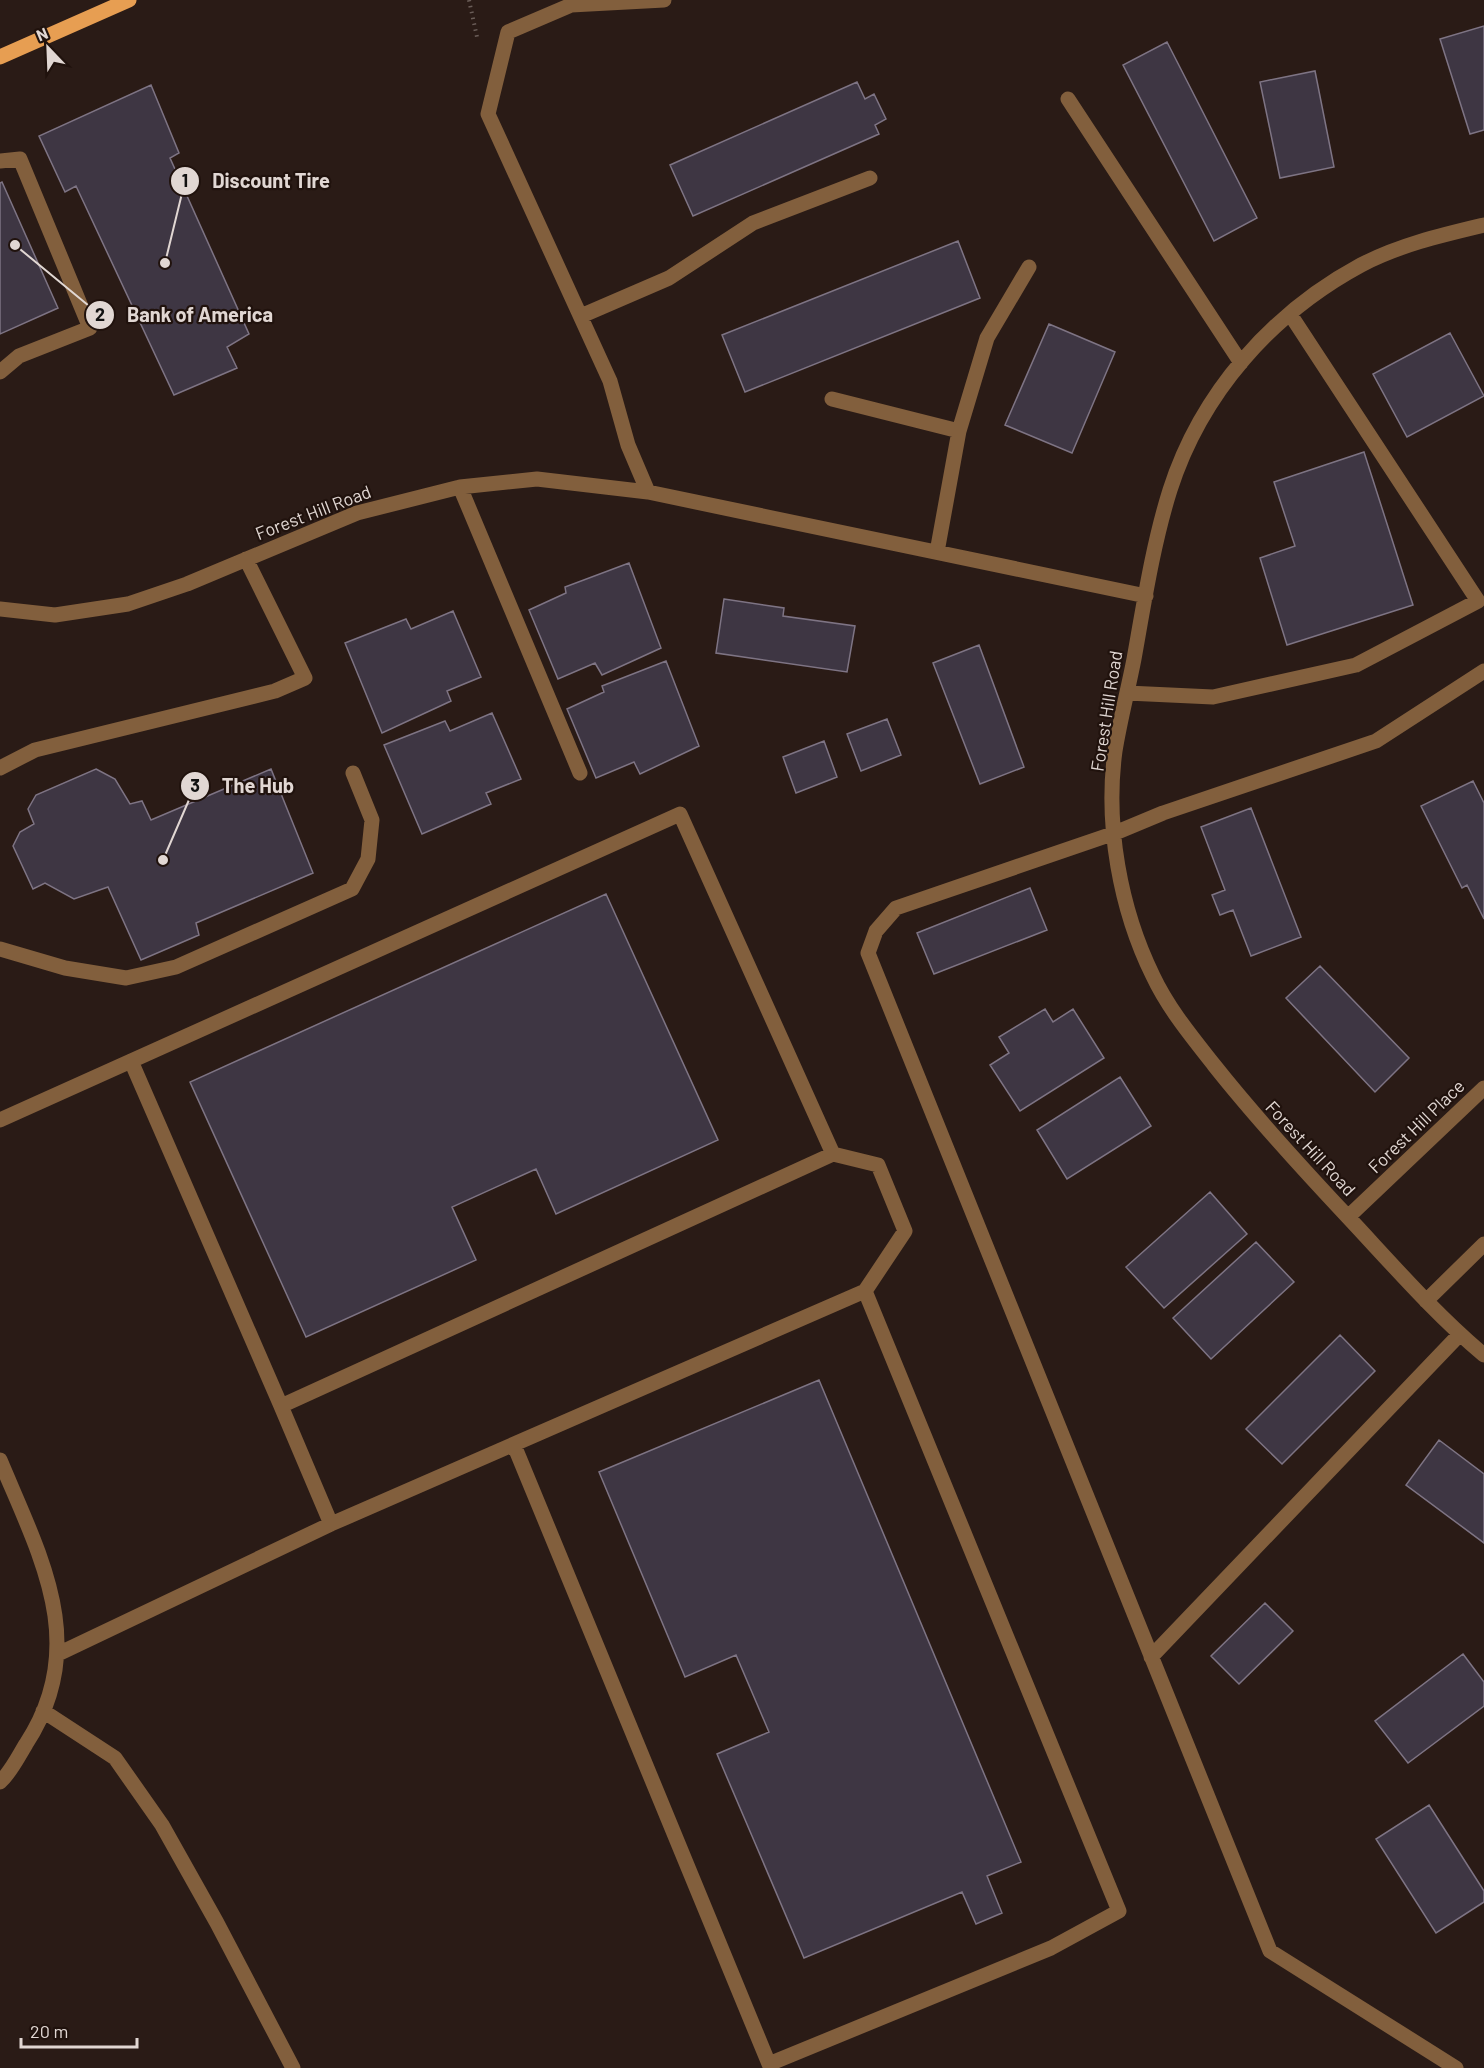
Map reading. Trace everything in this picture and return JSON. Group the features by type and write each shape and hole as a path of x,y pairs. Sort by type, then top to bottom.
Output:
{"main road":[{"path":"0,57 129,0"}],"street":[{"path":"648,492 628,446 610,381 488,114 508,32 571,5 664,0"},
{"path":"1068,99 1241,363"},
{"path":"0,161 20,159 90,328 19,356 0,372"},
{"path":"580,316 669,278 753,223 870,178"},
{"path":"1146,596 1169,491 1188,443 1216,392 1241,363 1305,300 1362,264 1426,239 1484,225"},
{"path":"937,552 959,431 987,338 1029,267"},
{"path":"1127,693 1213,697 1356,665 1478,601 1290,314"},
{"path":"832,399 959,431"},
{"name":"Forest Hill Road","path":"0,609 55,615 128,604 186,584 357,513 460,487 537,479 648,492 1146,596 1115,752 1113,806 1118,862 1133,927 1153,977 1187,1030 1252,1113 1426,1301 1484,1354"},
{"path":"460,487 580,773"},
{"path":"0,768 35,750 275,690 305,678 246,559"},
{"path":"1456,2068 1270,1951 868,953 876,931 896,908 1115,832 1163,813 1376,741 1484,671"},
{"path":"0,949 65,968 126,978 176,967 352,889 368,859 372,820 353,773"},
{"path":"0,1120 680,814 833,1154"},
{"path":"131,1061 331,1524"},
{"name":"Forest Hill Place","path":"1348,1217 1484,1088"},
{"path":"58,1654 331,1524 865,1291 905,1231 878,1165 833,1154 281,1406"},
{"path":"1426,1301 1484,1244"},
{"path":"514,1445 770,2064 1052,1948 1119,1911 865,1291"},
{"path":"1151,1658 1460,1334"},
{"path":"0,1460 37,1548 55,1604 58,1654 58,1664 39,1725 0,1782"},
{"path":"43,1711 115,1758 162,1825 217,1923 293,2068"}],"building":[{"path":"1484,26 1484,130 1470,134 1440,39"},
{"path":"1167,42 1257,218 1214,241 1123,65"},
{"path":"1315,71 1334,167 1280,178 1260,82"},
{"path":"857,82 865,99 874,94 886,119 875,125 879,134 693,216 670,165"},
{"path":"151,85 179,153 170,158 249,334 227,347 237,368 174,395 76,186 65,192 39,136"},
{"path":"2,182 58,308 0,334 0,183"},
{"path":"958,241 980,298 745,392 722,335"},
{"path":"1049,324 1115,352 1072,453 1005,425"},
{"path":"1450,333 1484,396 1407,437 1373,374"},
{"path":"1364,452 1413,605 1287,645 1260,558 1295,546 1274,482"},
{"path":"629,563 661,648 602,675 595,663 558,679 529,610 566,593 565,587"},
{"path":"724,599 784,608 783,616 855,626 847,672 716,653"},
{"path":"453,611 481,677 447,691 451,701 382,733 345,643 406,619 411,629"},
{"path":"979,645 1024,767 980,784 933,663"},
{"path":"666,661 699,746 640,774 634,762 596,778 567,709 604,692 602,686"},
{"path":"492,713 521,779 486,793 491,804 422,834 384,745 445,721 450,731"},
{"path":"887,719 901,755 861,771 847,734"},
{"path":"824,741 837,777 796,793 783,757"},
{"path":"96,769 115,779 130,804 142,801 151,820 271,769 313,873 196,923 199,935 141,960 108,887 74,899 45,883 33,889 13,846 20,832 34,824 28,809 36,795"},
{"path":"1473,781 1484,803 1484,919 1467,885 1462,888 1421,806"},
{"path":"1251,808 1301,937 1251,956 1233,910 1220,915 1212,895 1225,890 1201,827"},
{"path":"1030,888 1047,930 934,974 917,933"},
{"path":"606,894 718,1140 556,1214 536,1169 452,1207 476,1260 306,1337 190,1082"},
{"path":"1320,966 1409,1058 1375,1092 1286,998"},
{"path":"1045,1009 1053,1022 1073,1009 1104,1058 1020,1111 990,1065 1009,1053 999,1037"},
{"path":"1120,1077 1151,1126 1067,1179 1037,1130"},
{"path":"1210,1192 1247,1234 1164,1308 1126,1267"},
{"path":"1256,1242 1294,1282 1211,1359 1173,1318"},
{"path":"1340,1335 1375,1371 1282,1464 1246,1429"},
{"path":"819,1380 1021,1862 987,1876 1002,1913 976,1924 962,1892 804,1958 717,1754 769,1732 736,1655 685,1677 599,1472"},
{"path":"1439,1440 1484,1474 1484,1543 1406,1485"},
{"path":"1265,1603 1293,1631 1239,1684 1211,1656"},
{"path":"1463,1654 1484,1682 1484,1706 1408,1763 1375,1721"},
{"path":"1429,1805 1484,1891 1484,1902 1436,1933 1376,1839"}],"place":[{"name":"Bank of America","path":"15,245"},
{"name":"Discount Tire","path":"165,263"},
{"name":"The Hub","path":"163,860"}]}
